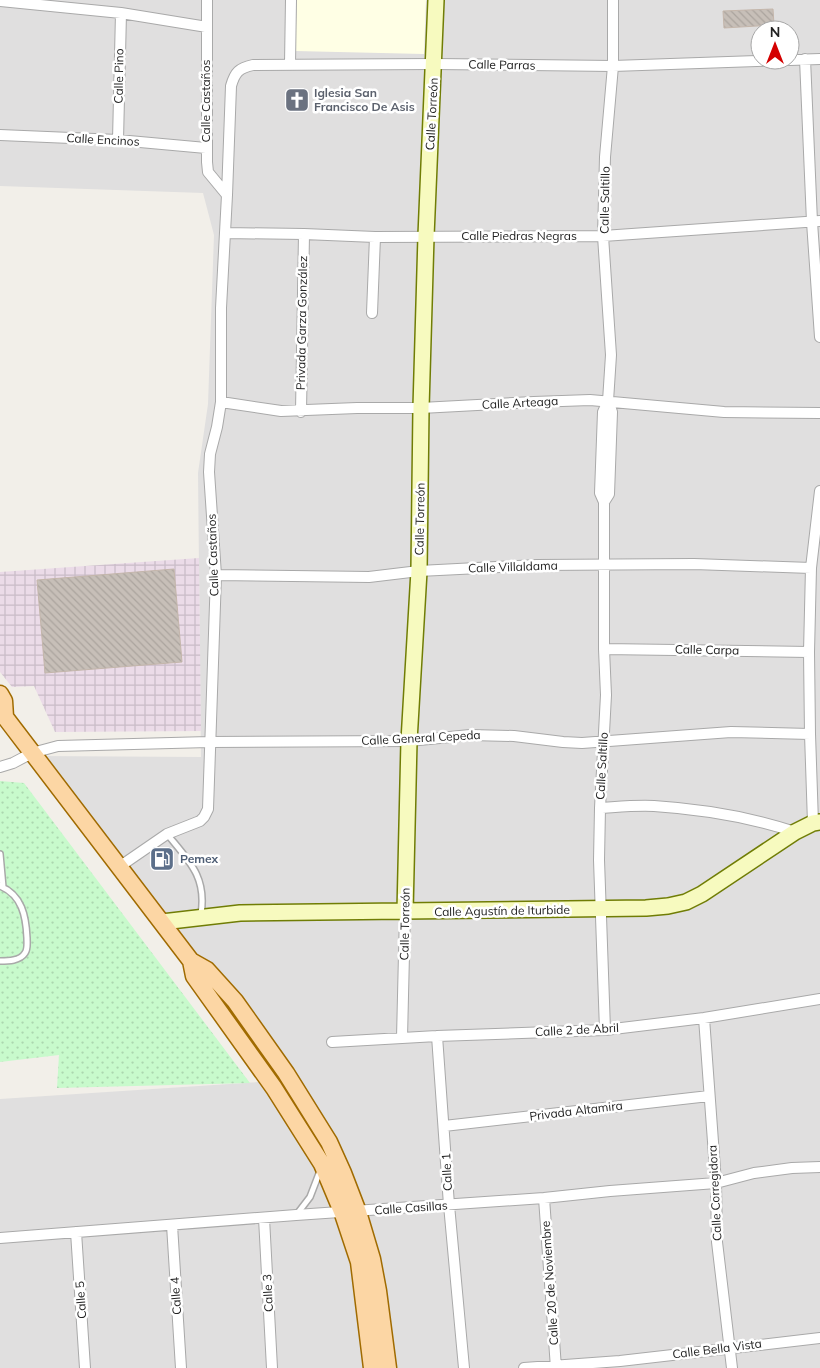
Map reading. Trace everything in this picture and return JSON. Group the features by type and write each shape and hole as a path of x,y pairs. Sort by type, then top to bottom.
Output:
{"main road":[{"path":"0,694 4,701 2,716 191,961 194,976 274,1088 350,1212 372,1259 388,1368"},
{"path":"191,961 208,970 235,1001 286,1073 329,1142 344,1173 359,1262 372,1368"}],"street":[{"name":"Calle Castaños","path":"207,0 206,148 208,172 227,195"},
{"path":"290,64 291,0"},
{"name":"Calle Torreón","path":"402,1038 409,741 419,572 426,236 436,0"},
{"name":"Calle Saltillo","path":"605,1030 599,860 606,694 604,649 604,502 600,493 603,412 608,401 611,355 604,236 605,157 613,66 613,0"},
{"path":"0,1 121,13 207,26"},
{"name":"Calle Pino","path":"118,140 121,13"},
{"path":"800,59 820,59"},
{"path":"806,59 816,222 820,337"},
{"name":"Calle Parras","path":"231,86 234,75 241,68 253,65 434,64 613,66 750,61"},
{"name":"Calle Castaños","path":"119,867 167,834 200,821 208,810 216,575 209,472 210,454 218,427 221,402 221,308 231,86"},
{"name":"Calle Encinos","path":"0,135 118,140 206,148"},
{"name":"Calle Piedras Negras","path":"225,233 375,237 604,236 816,222"},
{"name":"Privada Garza González","path":"301,412 304,234"},
{"path":"372,313 375,237"},
{"name":"Calle Arteaga","path":"221,402 262,409 301,412 357,408 421,408 534,402 608,401 724,412 820,413"},
{"path":"817,823 810,734 809,652 811,568 820,490"},
{"name":"Calle Villaldama","path":"216,575 369,577 537,565 694,564 811,568"},
{"name":"Calle Carpa","path":"604,649 809,652"},
{"name":"Calle General Cepeda","path":"0,768 32,753 58,746 209,742 409,741 470,735 514,736 582,743 731,732 810,734"},
{"path":"600,808 653,806 716,813 773,825 795,832"},
{"name":"Calle Agustín de Iturbide","path":"162,922 240,913 601,910 668,906 686,902 719,884 795,832 817,823"},
{"name":"Calle 2 de Abril","path":"332,1042 605,1030 704,1018 820,999"},
{"name":"Calle Corregidora","path":"704,1018 708,1096 716,1183 717,1242 732,1368"},
{"name":"Calle 1","path":"437,1036 449,1205 464,1368"},
{"name":"Privada Altamira","path":"444,1126 708,1096"},
{"name":"Calle Casillas","path":"0,1238 544,1198 716,1183 754,1173 792,1168 820,1167"},
{"name":"Calle 20 de Noviembre","path":"544,1198 556,1367"},
{"name":"Calle 3","path":"264,1218 272,1368"},
{"name":"Calle 4","path":"172,1225 181,1368"},
{"name":"Calle 5","path":"76,1232 85,1368"},
{"name":"Calle Bella Vista","path":"524,1368 629,1360 820,1338"}],"lane":[{"path":"167,834 199,876 203,905 201,917"},
{"path":"0,854 1,886 11,892 21,904 25,916 28,945 26,953 20,958 0,961"},
{"path":"296,1215 310,1197 322,1164"}],"shaded area":[{"path":"0,0 820,0 820,1368 0,1368 0,1099 275,1081 35,756 201,757 198,473 208,404 214,235 203,193 0,186"},
{"path":"297,0 426,0 424,54 295,51"},
{"path":"199,558 201,731 55,732 34,686 12,687 0,672 0,572"}],"green space":[{"path":"0,781 24,783 250,1083 57,1088 59,1055 0,1062"}],"building":[{"path":"773,9 774,20 750,20 750,26 724,28 723,11"},
{"path":"174,569 182,662 45,673 37,580"}],"place":[{"name":"Iglesia San Francisco De Asis","path":"297,100"},
{"name":"Pemex","path":"162,859"}]}
